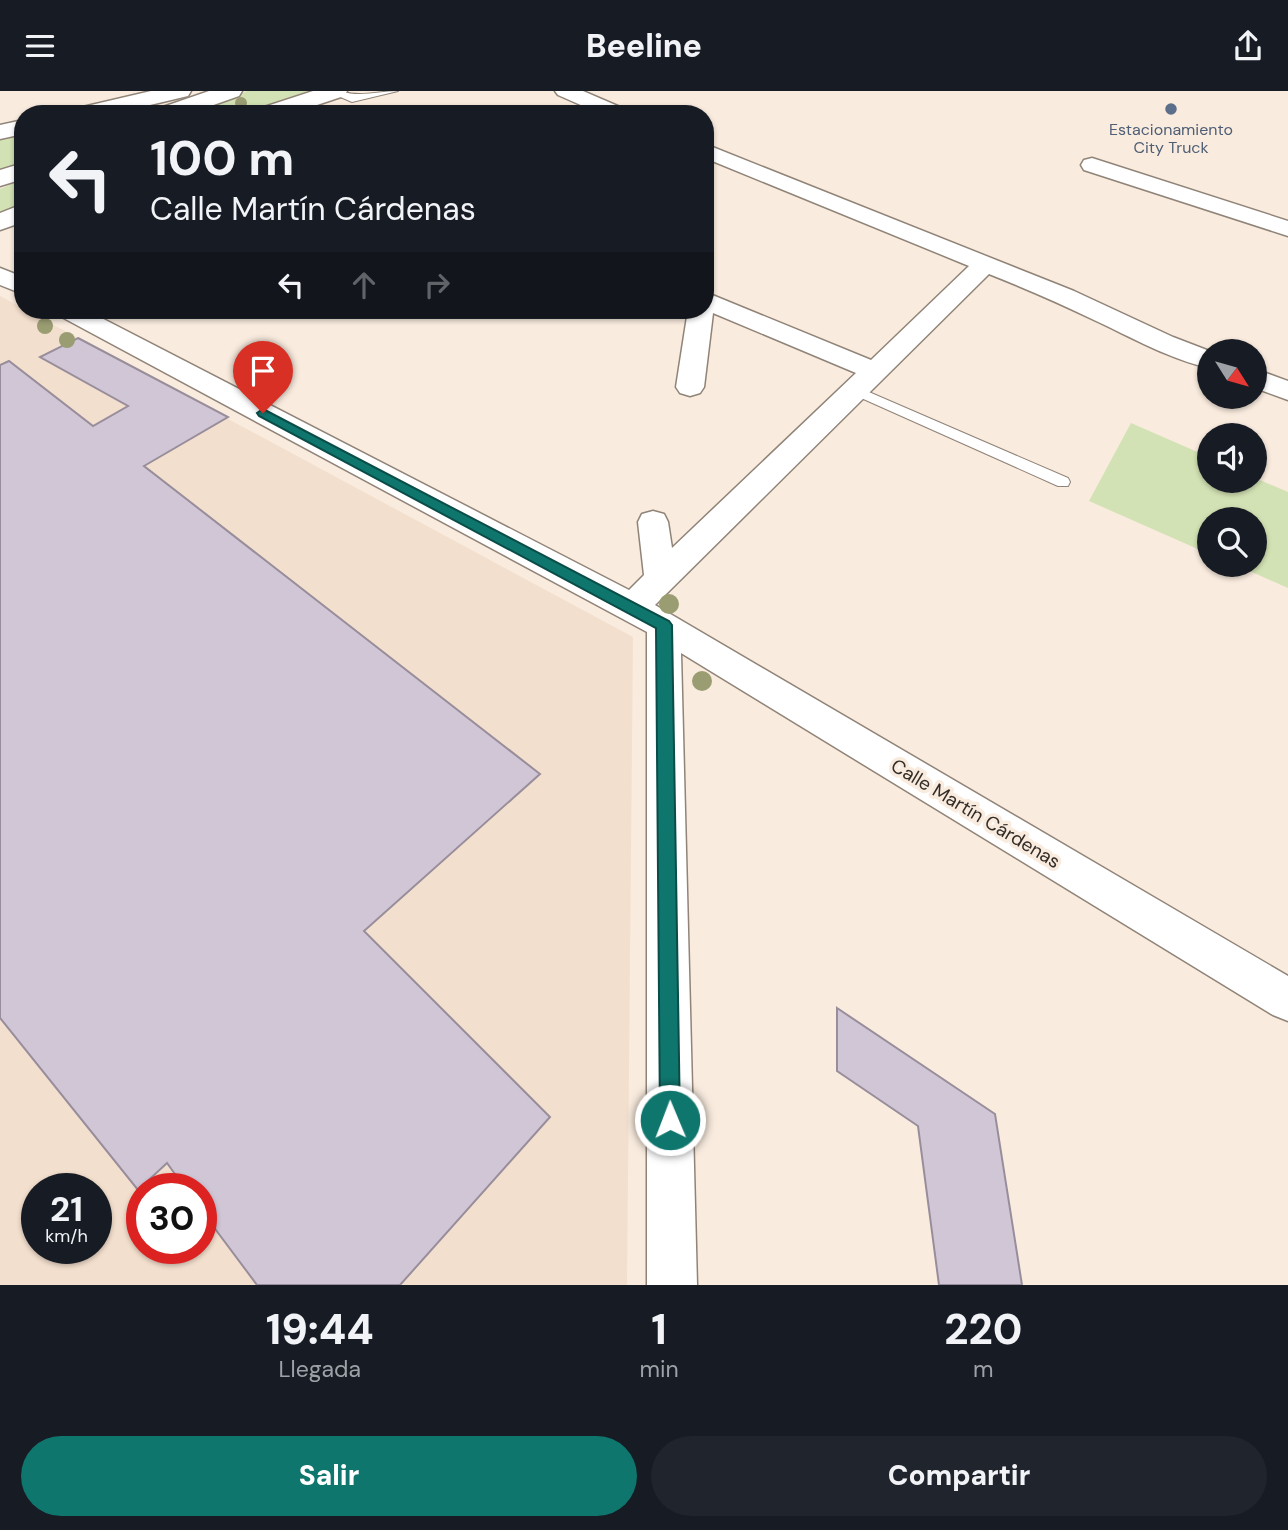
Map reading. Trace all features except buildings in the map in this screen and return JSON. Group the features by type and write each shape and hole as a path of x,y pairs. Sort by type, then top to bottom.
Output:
{"main road":[{"path":"120,105 180,91"},
{"path":"191,105 231,91"},
{"path":"293,105 335,91"}],"street":[{"path":"565,91 598,105"},
{"path":"714,154 1065,296 1164,343 1197,355"},
{"path":"1092,165 1288,229"},
{"path":"672,1285 648,616 661,579 984,265"},
{"path":"714,305 864,381"},
{"name":"Calle Martín Cárdenas","path":"84,319 648,616 1288,1000"},
{"path":"690,387 700,319"},
{"path":"1267,383 1288,391"},
{"path":"653,522 661,579"}],"lane":[{"path":"335,91 352,99 393,91"},
{"path":"864,381 1063,482"}],"shaded area":[{"path":"0,296 14,304 14,319 43,319 633,637 627,1285 0,1285"}],"green space":[{"path":"247,91 308,91 268,105 207,105"},
{"path":"14,134 14,165 0,170 0,137"},
{"path":"14,183 14,207 0,213 0,189"},
{"path":"1131,423 1197,452 1197,493 1267,493 1267,483 1288,492 1288,588 1263,577 1267,577 1267,507 1197,507 1197,549 1089,501"}],"place":[{"name":"Estacionamiento City Truck","path":"1171,109"}],"route":[{"path":"263,413 664,625 670,1120"}]}
